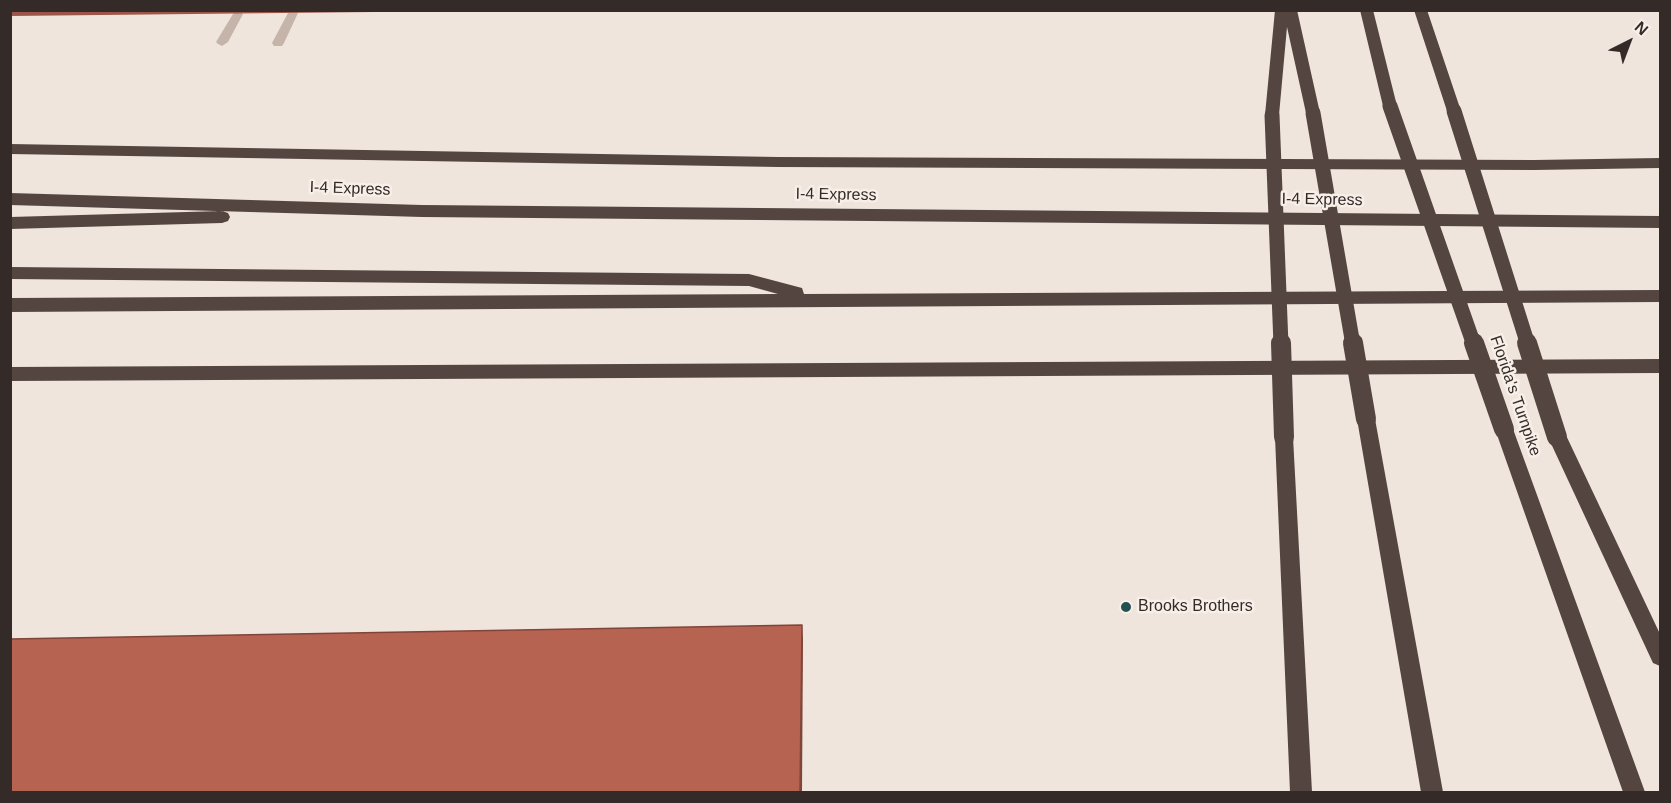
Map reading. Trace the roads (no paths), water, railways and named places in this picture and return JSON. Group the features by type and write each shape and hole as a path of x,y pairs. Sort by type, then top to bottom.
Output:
{"highway":[{"path":"1282,10 1272,115 1301,792"},
{"path":"1290,10 1313,113 1432,792"},
{"name":"Florida's Turnpike","path":"1366,10 1390,106 1634,792"},
{"path":"1420,10 1557,437 1660,656"},
{"path":"10,150 778,162 1510,165 1660,163"},
{"name":"I-4 Express","path":"10,199 422,211 1660,222"},
{"path":"10,223 422,211"},
{"path":"10,273 749,280 818,299"},
{"path":"10,305 1660,296"},
{"path":"10,374 1660,366"}],"lane":[{"path":"278,43 293,13"},
{"path":"222,42 238,14"}],"place":[{"name":"Brooks Brothers","path":"1126,607"}]}
